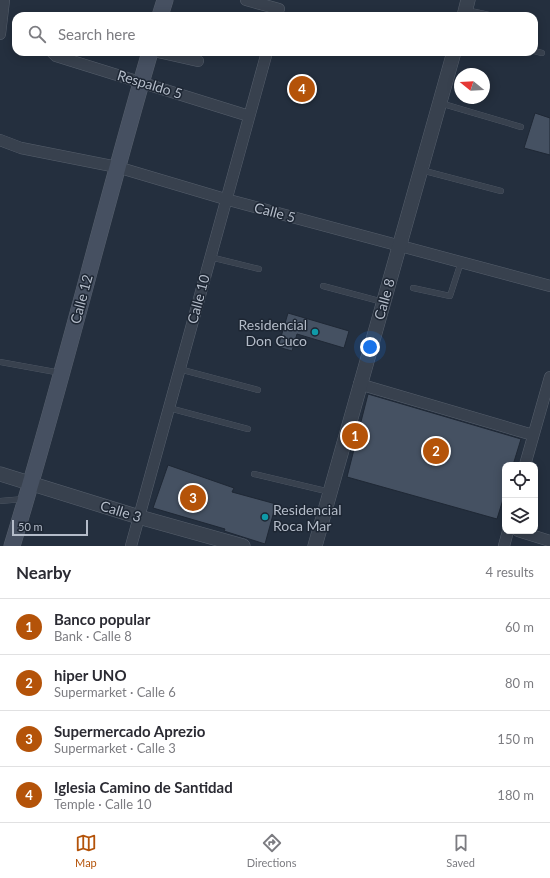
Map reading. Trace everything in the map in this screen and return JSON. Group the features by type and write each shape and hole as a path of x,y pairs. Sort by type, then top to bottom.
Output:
{"main road":[{"path":"161,12 164,0"},
{"name":"Calle 12","path":"12,546 29,491 117,166 149,56"}],"street":[{"path":"0,34 4,0"},
{"path":"246,0 279,8"},
{"name":"Respaldo 5","path":"56,56 141,81 249,116"},
{"path":"176,56 198,61"},
{"name":"Calle 10","path":"131,546 225,198 266,56"},
{"name":"Calle 8","path":"315,546 382,302 453,56"},
{"name":"Calle 5","path":"0,140 21,148 117,166 225,198 398,246 550,286"},
{"path":"526,462 550,377"},
{"path":"360,384 533,435"},
{"name":"Calle 3","path":"0,474 29,491 139,516 243,546"},
{"path":"504,546 507,534"},
{"path":"528,534 550,541"}],"lane":[{"path":"466,9 478,12"},
{"path":"538,52 542,53"},
{"path":"440,102 521,127"},
{"path":"420,170 501,191"},
{"path":"210,257 259,269"},
{"path":"413,288 450,296 461,262"},
{"path":"323,286 382,302"},
{"path":"0,362 61,373"},
{"path":"179,369 258,390"},
{"path":"169,408 248,429"},
{"path":"254,474 330,492"},
{"path":"0,501 29,491"}],"building":[{"path":"535,113 550,118 550,155 524,148"},
{"name":"Residencial Don Cuco","path":"288,313 349,331 344,348 297,334 292,351 278,347"},
{"path":"368,394 521,439 514,462 502,462 502,503 497,519 347,477"},
{"path":"168,465 234,488 232,492 276,504 265,544 224,531 225,529 153,508"}],"place":[{"name":"Iglesia Camino de Santidad","path":"302,89"},
{"name":"Residencial Don Cuco","path":"315,332"},
{"name":"Banco popular","path":"355,436"},
{"name":"hiper UNO","path":"436,451"},
{"name":"Supermercado Aprezio","path":"193,498"},
{"name":"Residencial Roca Mar","path":"265,517"}]}
